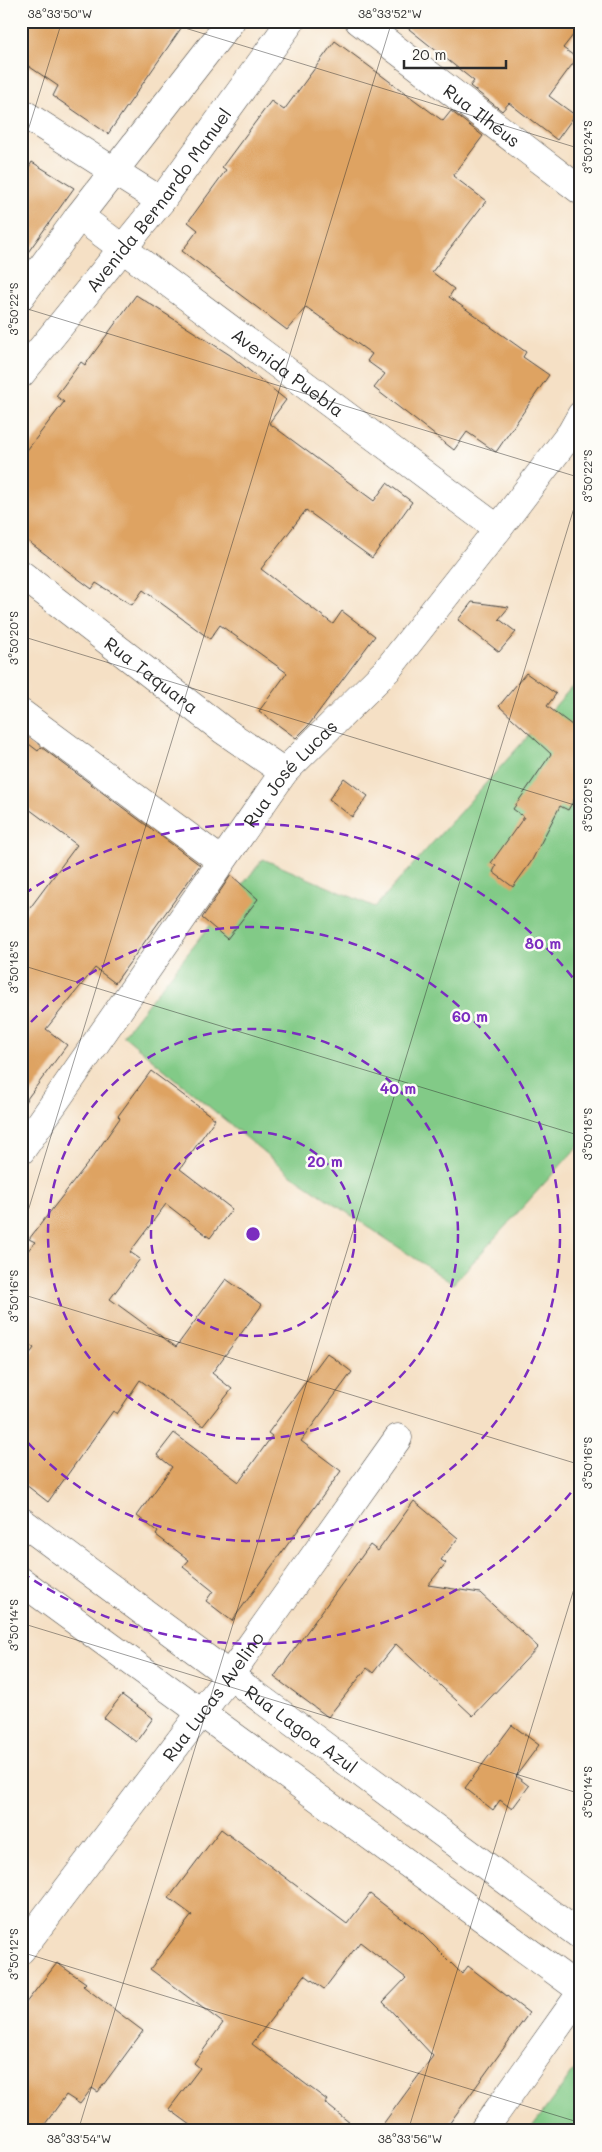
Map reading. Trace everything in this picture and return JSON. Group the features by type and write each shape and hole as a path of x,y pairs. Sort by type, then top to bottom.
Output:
{"street":[{"path":"21,296 79,216 231,21"},
{"name":"Avenida Bernardo Manuel","path":"21,374 161,201 291,21"},
{"name":"Rua Ilhéus","path":"359,21 578,180"},
{"path":"21,112 161,201"},
{"name":"Avenida Puebla","path":"79,216 498,528"},
{"name":"Rua José Lucas","path":"21,1151 220,860 284,772 387,670 571,433 581,415"},
{"name":"Rua Taquara","path":"21,574 223,730 284,772"},
{"path":"21,713 220,860"},
{"name":"Rua Lucas Avelino","path":"21,1950 229,1676 398,1438"},
{"name":"Rua Lagoa Azul","path":"21,1521 581,1936"},
{"path":"21,1581 581,1991 482,2131"}],"green space":[{"path":"581,677 581,1143 453,1284 290,1174 123,1035 263,859 375,907"},
{"path":"581,2061 581,2131 529,2131"}],"building":[{"path":"21,21 186,21 108,134 53,96 58,86 21,61"},
{"path":"399,21 581,21 581,25 563,48 577,58 549,96 575,115 557,140 509,103 502,111 470,86 474,81"},
{"path":"335,41 443,121 451,111 483,136 453,176 486,201 432,272 454,289 449,297 526,352 523,357 549,375 496,452 467,432 454,450 374,388 385,374 367,361 372,354 306,307 287,330 182,251 198,230 188,222 226,170 222,167 271,101 284,110"},
{"path":"32,162 74,188 21,262 21,180"},
{"path":"136,295 230,355 286,400 269,423 374,501 387,483 412,502 372,558 306,510 261,569 333,624 342,611 375,636 308,726 296,738 259,711 287,673 220,625 210,639 143,590 132,605 96,583 92,589 21,536 21,458 64,402 56,396 81,362 85,365"},
{"path":"472,602 509,607 499,619 516,632 499,652 458,620"},
{"path":"526,673 556,694 547,706 581,732 581,788 568,810 560,806 531,862 513,887 493,872 496,866 491,863 524,817 513,809 551,754 499,706"},
{"path":"21,738 38,751 41,747 200,865 115,983 95,968 46,1029 67,1045 21,1107 21,920 77,845 21,803"},
{"path":"344,778 368,796 352,817 329,799"},
{"path":"231,875 258,899 227,939 202,918"},
{"path":"151,1071 215,1119 180,1169 232,1209 210,1238 166,1204 130,1252 140,1259 110,1299 176,1347 226,1279 262,1305 212,1373 232,1389 203,1426 140,1380 117,1414 113,1411 48,1502 21,1481 21,1366 34,1348 21,1339 21,1259 35,1242 29,1239 95,1154 120,1118 118,1116"},
{"path":"327,1353 352,1372 301,1441 341,1471 232,1621 206,1601 213,1591 183,1567 189,1560 156,1535 158,1532 137,1516 172,1467 157,1455 174,1433 239,1482 272,1436 268,1433"},
{"path":"414,1501 458,1538 441,1560 446,1563 428,1585 480,1593 538,1647 473,1716 396,1644 373,1673 367,1668 328,1717 274,1677 370,1545 378,1551"},
{"path":"122,1695 153,1718 136,1742 104,1718"},
{"path":"512,1725 539,1745 516,1776 529,1786 512,1809 500,1800 493,1810 465,1788"},
{"path":"221,1829 347,1924 370,1894 422,1934 462,1974 468,1966 529,2013 444,2131 378,2131 433,2056 383,2002 406,1978 360,1942 324,1989 305,1975 252,2044 327,2100 325,2103 360,2131 199,2131 169,2109 200,2068 194,2063 223,2023 150,1969 192,1915 169,1898"},
{"path":"57,1963 86,1983 83,1986 143,2031 98,2092 92,2088 80,2104 66,2095 40,2131 21,2131 21,2009"}]}
